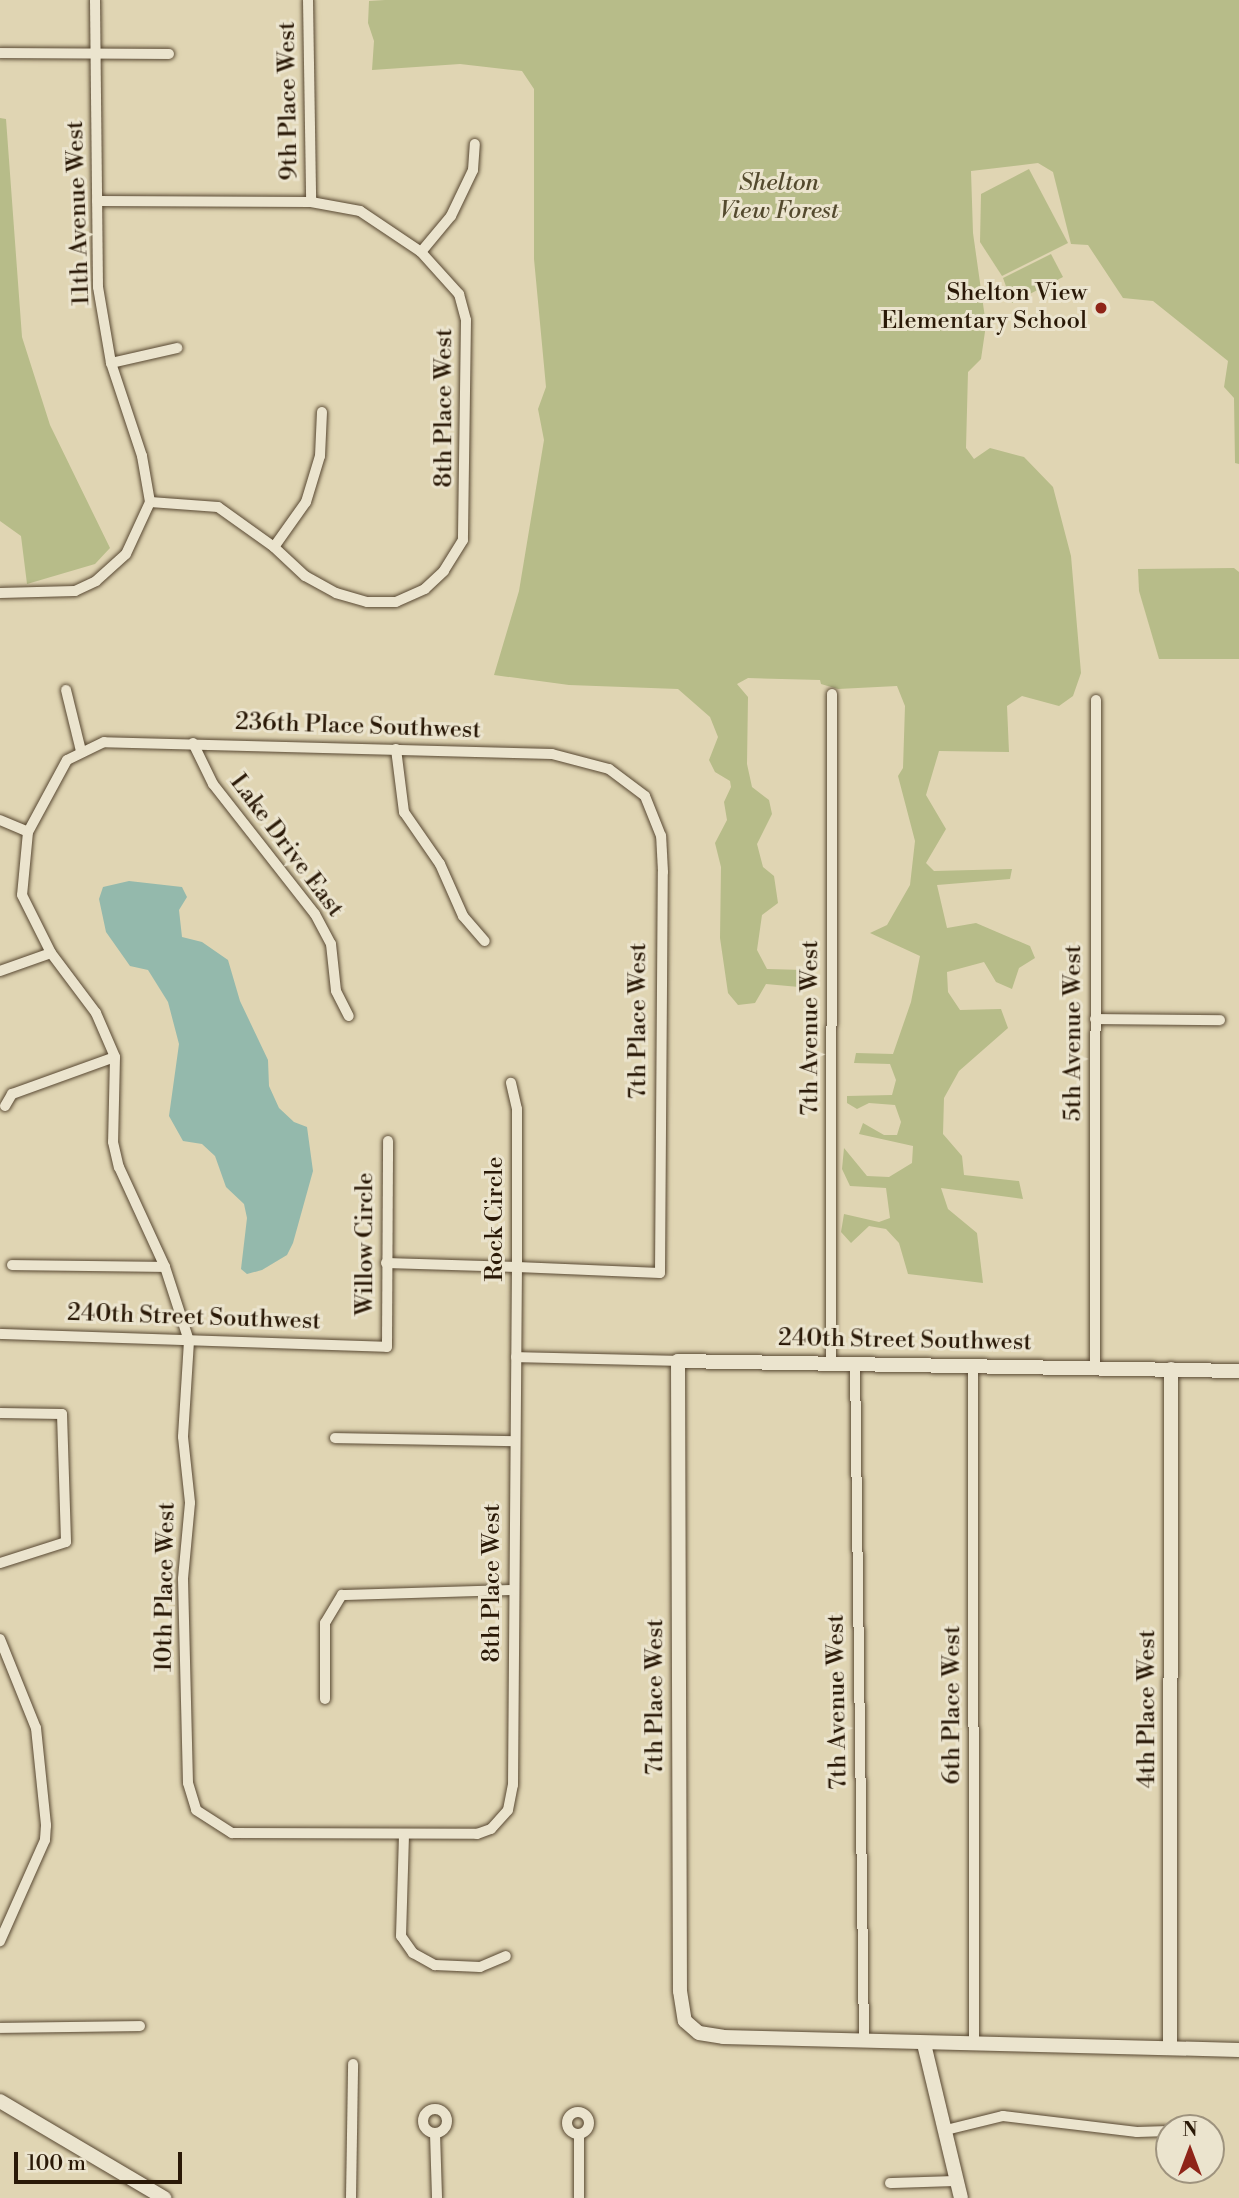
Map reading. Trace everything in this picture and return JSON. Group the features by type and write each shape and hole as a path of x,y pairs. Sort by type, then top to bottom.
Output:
{"street":[{"name":"11th Avenue West","path":"95,0 98,288 111,363 142,456 150,502"},
{"name":"9th Place West","path":"308,0 311,202"},
{"path":"0,53 169,54"},
{"path":"421,252 450,216 473,170 475,144"},
{"name":"8th Place West","path":"97,201 311,202 360,211 421,252 458,294 466,320 466,509 463,540 444,570 425,589 396,601 367,603 305,576 274,547 218,507 150,502"},
{"path":"111,363 177,348"},
{"path":"274,547 306,502 320,456 322,412"},
{"path":"0,593 75,591 96,580 127,554 150,502"},
{"path":"66,690 81,751 67,760 54,778 28,832 22,895 51,953 96,1013 115,1057 113,1142 120,1167 165,1267 189,1341"},
{"name":"7th Avenue West","path":"831,1361 832,694"},
{"name":"5th Avenue West","path":"1095,1366 1096,700"},
{"name":"236th Place Southwest","path":"81,751 104,742 552,754 585,760 629,780"},
{"name":"Lake Drive East","path":"194,743 213,784 315,914 331,944 337,991 349,1016"},
{"path":"396,749 404,812 440,864 463,916 485,940"},
{"name":"7th Place West","path":"517,1267 660,1273 663,872 656,814 629,780"},
{"path":"0,820 28,832"},
{"path":"0,971 51,953"},
{"path":"1095,1019 1220,1020"},
{"path":"5,1106 12,1094 115,1057"},
{"name":"Rock Circle","path":"511,1083 517,1109 516,1357"},
{"name":"Willow Circle","path":"387,1347 388,1141"},
{"path":"386,1263 517,1267"},
{"path":"12,1265 165,1267"},
{"name":"240th Street Southwest","path":"0,1334 387,1347"},
{"name":"10th Place West","path":"189,1341 183,1437 190,1503 183,1579 188,1783 196,1810 213,1825 252,1835 404,1835"},
{"name":"8th Place West","path":"404,1835 477,1834 491,1829 508,1810 513,1785 513,1441 516,1357"},
{"name":"240th Street Southwest","path":"516,1357 1095,1366 1239,1371"},
{"name":"7th Place West","path":"678,1361 681,2010 692,2029 723,2037 863,2042"},
{"name":"7th Avenue West","path":"855,1362 863,2042"},
{"name":"6th Place West","path":"973,1364 974,2045"},
{"name":"4th Place West","path":"1170,2048 1171,1369"},
{"path":"0,1413 62,1414 66,1542 0,1563"},
{"path":"335,1438 513,1441"},
{"path":"325,1699 325,1623 342,1595 514,1590"},
{"path":"0,1639 30,1714 46,1806 45,1840 0,1941"},
{"path":"404,1835 401,1936 413,1952 435,1965 480,1967 506,1956"},
{"path":"0,2028 140,2026"},
{"path":"863,2042 1239,2050"},
{"path":"924,2044 961,2198"},
{"path":"351,2198 353,2064"},
{"path":"0,2101 164,2198"},
{"path":"946,2130 1003,2116 1137,2132 1155,2131"},
{"path":"435,2133 437,2198"},
{"path":"579,2134 579,2198"},
{"path":"890,2182 958,2181"}],"green space":[{"name":"Shelton View Forest","path":"1239,0 1239,464 1235,463 1234,398 1224,387 1228,361 1153,301 1123,298 1088,245 1071,244 1053,172 1038,163 971,171 973,233 986,325 981,359 968,372 966,448 974,459 990,448 1024,457 1053,487 1071,556 1081,673 1073,696 1059,706 1022,696 1007,706 1009,752 939,751 926,795 946,829 926,863 934,871 1012,869 1010,879 937,885 947,928 976,923 1030,946 1035,958 1019,968 1012,989 996,982 984,962 947,972 948,992 960,1010 1001,1009 1008,1028 959,1071 944,1098 943,1134 962,1156 964,1175 1019,1181 1023,1199 941,1188 948,1209 977,1233 983,1283 908,1274 899,1243 886,1229 869,1226 851,1243 841,1232 844,1214 879,1222 890,1218 886,1188 850,1186 842,1169 844,1148 867,1176 889,1177 912,1163 913,1146 859,1134 863,1123 884,1135 897,1135 901,1122 895,1105 869,1103 857,1109 847,1103 847,1096 892,1095 896,1080 890,1064 854,1063 856,1053 893,1054 911,1002 920,956 870,933 887,925 910,885 915,841 898,776 903,768 905,706 897,686 838,689 821,684 820,680 748,678 737,684 748,697 747,764 752,787 769,800 772,814 757,844 763,867 774,876 778,903 762,915 757,950 767,969 804,970 813,982 799,987 766,984 755,1003 738,1005 728,993 720,938 721,867 715,843 727,820 724,802 731,787 730,781 715,772 709,760 718,737 710,717 678,689 569,685 494,675 519,591 544,440 538,409 546,387 534,259 534,89 522,71 460,64 372,70 374,41 368,23 369,1"},
{"path":"0,118 6,119 22,337 50,425 110,548 95,564 27,584 21,536 0,521"},
{"path":"1029,169 1068,243 1002,276 980,242 981,194"},
{"path":"1051,254 1063,277 1012,303 1003,278"},
{"path":"1234,568 1239,572 1239,659 1159,659 1139,591 1138,569"}],"water":[{"path":"129,881 182,887 187,897 179,910 182,937 202,942 228,960 240,1001 268,1060 269,1086 279,1108 294,1122 307,1127 313,1171 293,1243 287,1255 262,1270 247,1274 241,1269 247,1218 244,1204 226,1187 215,1156 202,1144 183,1141 169,1116 179,1044 168,1002 148,970 130,966 106,932 99,899 103,887"}],"place":[{"name":"Shelton View Elementary School","path":"1101,308"}]}
